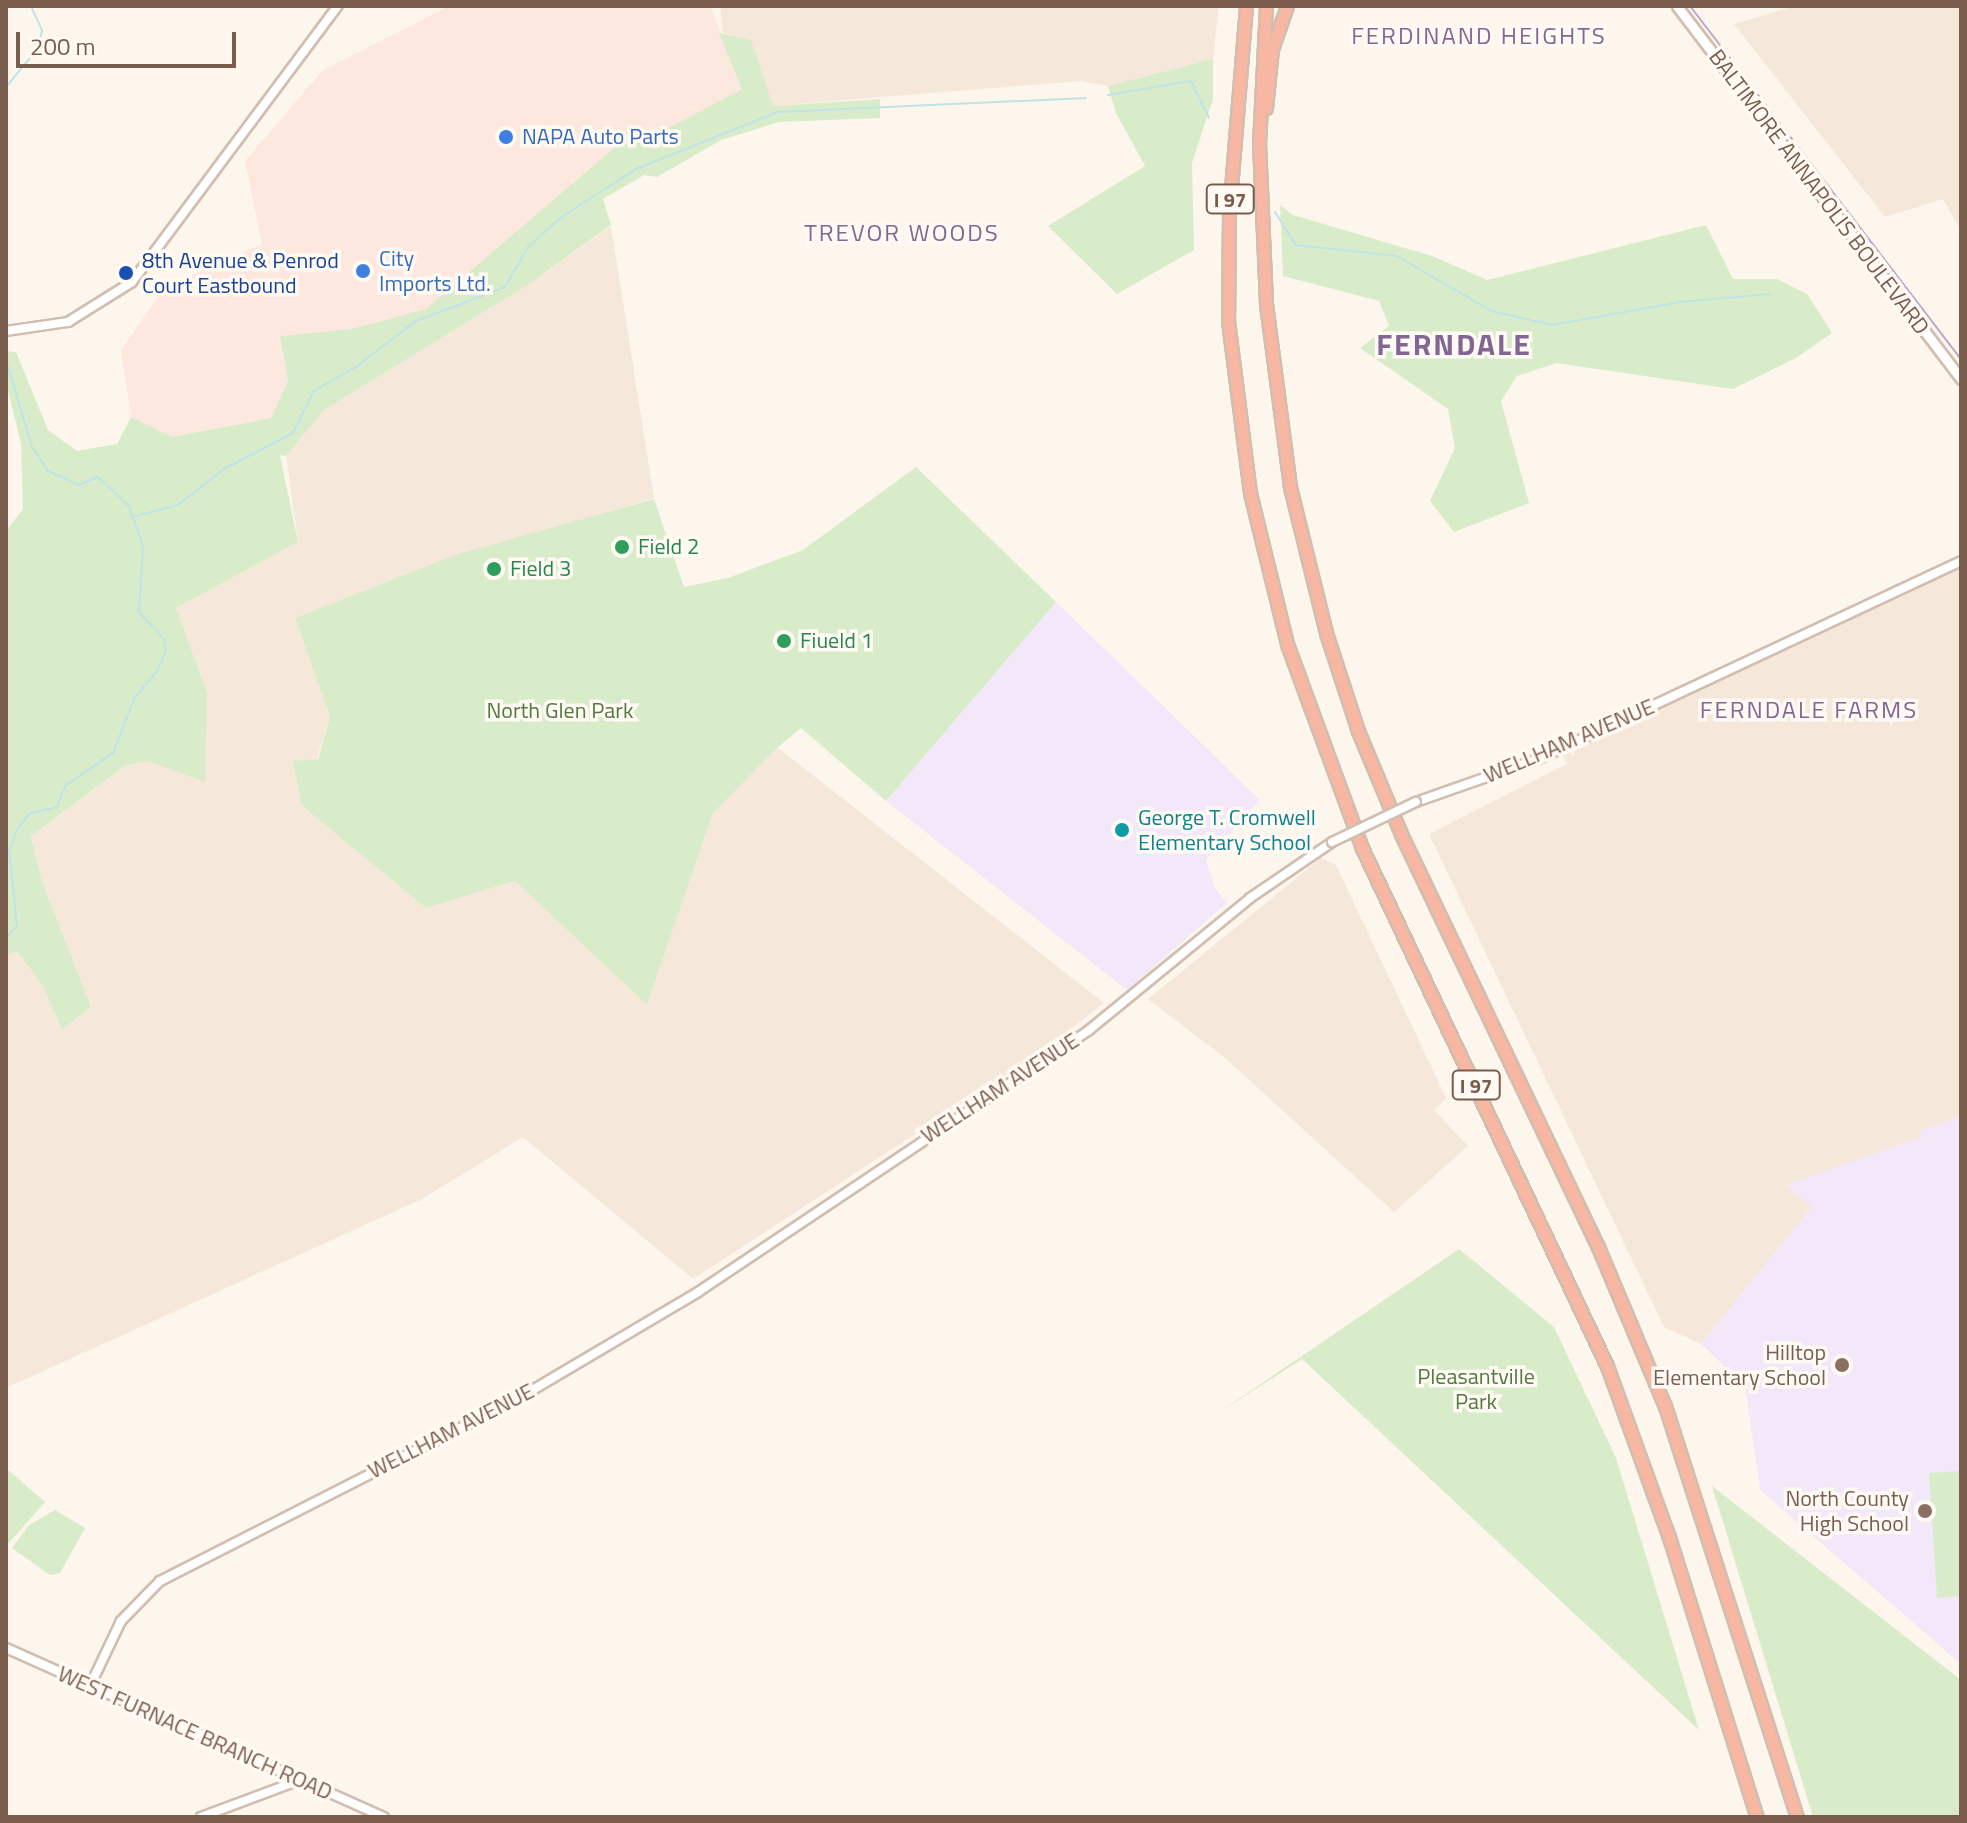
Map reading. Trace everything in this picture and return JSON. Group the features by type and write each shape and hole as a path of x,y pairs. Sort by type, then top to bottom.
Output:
{"highway":[{"name":"I 97","path":"1243,6 1228,226 1228,321 1250,493 1287,644 1362,848 1607,1366 1669,1537 1757,1817"},
{"name":"I 97","path":"1266,6 1259,143 1264,277 1281,434 1303,549 1340,676 1401,834 1598,1247 1660,1392 1727,1585 1797,1817"},
{"path":"1259,143 1272,49 1287,6"}],"main road":[{"name":"BALTIMORE ANNAPOLIS BOULEVARD","path":"1677,6 1961,379"}],"street":[{"path":"6,331 68,322 132,282 338,6"},
{"name":"WELLHAM AVENUE","path":"90,1686 121,1621 169,1575 514,1401 698,1292 1089,1030 1250,898 1332,842 1416,802 1541,758 1961,561"},
{"name":"WEST FURNACE BRANCH ROAD","path":"6,1648 384,1817"},
{"path":"201,1817 300,1780"}],"shaded area":[{"path":"449,6 710,6 743,89 657,134 615,147 426,309 351,329 281,336 288,381 271,418 172,437 131,417 121,350 165,287 262,244 245,161 322,71"},
{"path":"720,6 1219,6 1213,59 1108,86 1081,81 772,106 751,41 723,33"},
{"path":"1795,6 1961,6 1961,231 1943,199 1885,217 1734,24"},
{"path":"611,226 654,498 432,566 295,618 330,717 302,806 426,908 515,881 647,1005 713,813 777,747 1104,1003 1047,1048 693,1279 523,1137 422,1199 6,1388 6,955 17,951 43,986 62,1030 91,1007 42,881 31,836 126,765 148,761 207,692 176,608 298,542 286,456 324,410 526,286"},
{"path":"1961,566 1961,1117 1920,1131 1922,1137 1787,1185 1813,1206 1701,1344 1664,1327 1429,834 1567,764 1562,755"},
{"path":"1056,602 1260,800 1206,860 1215,888 1227,903 1127,990 886,801"},
{"path":"1321,858 1336,865 1446,1098 1434,1110 1468,1146 1394,1212 1224,1057 1148,999"},
{"name":"Hilltop Elementary School","path":"1961,1117 1961,1664 1760,1490 1745,1386 1701,1344 1812,1207 1786,1185 1922,1137 1919,1131"}],"green space":[{"path":"719,33 751,40 773,106 880,99 880,118 779,122 721,140 657,177 644,175 603,199 611,225 526,286 324,410 286,456 280,455 298,542 176,608 207,692 205,782 148,761 126,765 31,836 42,881 91,1007 62,1030 43,986 17,951 6,955 6,531 23,509 21,443 6,383 6,351 16,352 48,430 77,451 117,444 131,417 172,437 271,418 288,381 280,336 351,329 426,309 615,147 657,134 742,89"},
{"path":"1213,59 1213,99 1192,163 1194,250 1117,294 1048,226 1145,166 1116,113 1108,86"},
{"path":"1280,205 1293,215 1432,256 1487,280 1706,225 1733,279 1777,279 1807,294 1832,333 1796,358 1733,389 1556,363 1517,376 1501,401 1529,503 1454,532 1430,501 1455,448 1448,409 1360,348 1389,326 1379,301 1283,276"},
{"name":"North Glen Park","path":"916,467 1056,602 886,801 801,728 777,748 713,813 647,1005 515,881 426,908 302,806 293,761 318,759 330,717 295,618 455,555 654,499 684,587 728,578 803,550"},
{"name":"Pleasantville Park","path":"1459,1249 1554,1327 1616,1458 1699,1730 1302,1359 1217,1414"},
{"path":"6,1468 45,1502 6,1546"},
{"path":"1961,1471 1961,1596 1937,1598 1929,1473"},
{"path":"1712,1486 1961,1680 1961,1817 1813,1817"},
{"path":"55,1510 85,1528 60,1573 50,1575 12,1548 29,1525"}],"waterway":[{"path":"6,87 38,48 42,30 31,6"},
{"path":"1108,95 1191,81 1209,118"},
{"path":"132,517 178,505 224,469 293,433 314,391 357,366 416,321 505,287 528,247 563,216 636,169 778,112 1086,98"},
{"path":"1275,212 1296,245 1397,256 1491,311 1552,325 1680,302 1770,294"},
{"path":"6,360 32,447 48,471 79,485 98,477 129,506 143,546 139,612 164,639 166,651 157,671 135,697 113,753 65,786 57,807 29,814 17,830 9,851 17,926 6,937"}],"tram line":[{"path":"1690,6 1961,359"}],"place":[{"name":"NAPA Auto Parts","path":"506,137"},
{"name":"City Imports Ltd.","path":"363,271"},
{"name":"8th Avenue & Penrod Court Eastbound","path":"126,273"},
{"name":"Field 2","path":"622,547"},
{"name":"Field 3","path":"494,569"},
{"name":"Fiueld 1","path":"784,641"},
{"name":"George T. Cromwell Elementary School","path":"1122,830"},
{"name":"Hilltop Elementary School","path":"1842,1365"},
{"name":"North County High School","path":"1925,1511"}],"district":[{"name":"FERDINAND HEIGHTS","path":"1479,36"},
{"name":"TREVOR WOODS","path":"902,233"},
{"name":"FERNDALE","path":"1454,344"},
{"name":"FERNDALE FARMS","path":"1809,710"}]}
